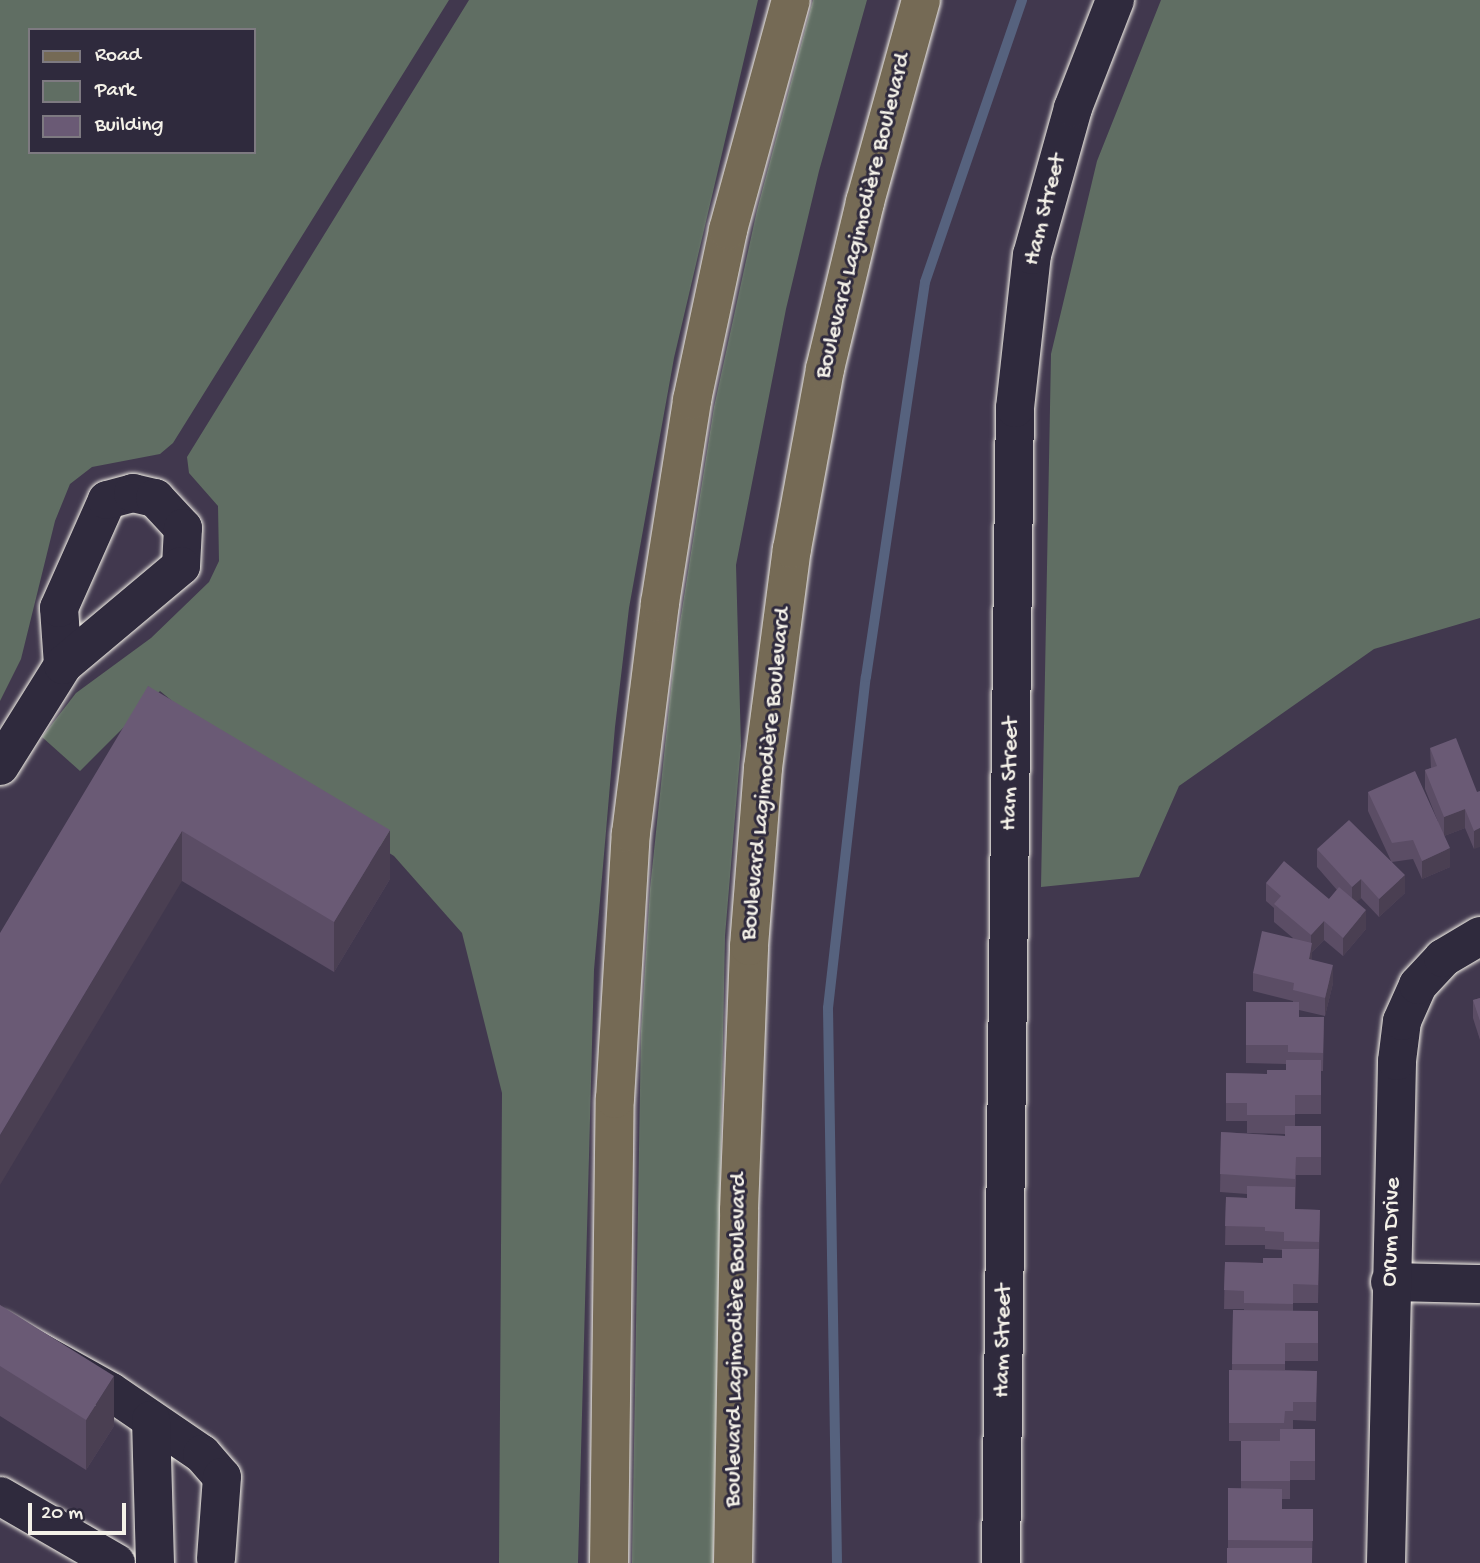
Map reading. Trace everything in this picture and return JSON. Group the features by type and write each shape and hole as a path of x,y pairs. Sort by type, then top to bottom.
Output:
{"main road":[{"path":"609,1563 615,1099 631,833 660,603 692,400 728,230 791,0"},
{"name":"Boulevard Lagimodière Boulevard","path":"733,1563 740,1168 763,768 792,549 825,369 864,202 921,0"}],"street":[{"name":"Ham Street","path":"1001,1563 1015,408 1032,255 1073,108 1115,0"},
{"path":"0,766 63,665"},
{"name":"Orum Drive","path":"1386,1563 1390,1282 1397,1061 1402,1021 1418,985 1443,958 1480,936"},
{"path":"1390,1282 1480,1284"},
{"path":"0,1330 151,1420 202,1454 222,1477 216,1559"},
{"path":"151,1420 155,1563"},
{"path":"0,1496 116,1563"}],"green space":[{"path":"0,0 449,0 173,443 160,454 92,467 70,484 55,521 21,659 0,701"},
{"path":"469,0 758,0 674,358 629,608 615,727 594,970 578,1563 499,1563 502,1093 462,933 394,856 253,767 160,691 80,771 42,737 76,693 151,638 209,582 219,561 218,506 189,473 187,457"},
{"path":"813,0 867,0 819,171 786,309 736,565 741,746 725,936 713,1563 632,1563 641,1031 650,889 674,660 714,407 757,210"},
{"path":"1161,0 1480,0 1480,618 1374,649 1179,786 1139,877 1041,887 1051,354 1097,161"}],"building":[{"path":"148,686 390,830 334,922 182,831 0,1135 0,933"},
{"path":"1456,738 1477,792 1480,791 1480,828 1474,831 1465,809 1444,817 1425,770 1437,766 1430,748"},
{"path":"1415,771 1450,848 1422,861 1413,840 1392,843 1368,792"},
{"path":"1349,820 1405,875 1379,899 1361,879 1352,887 1317,849"},
{"path":"1284,861 1329,899 1339,887 1366,910 1343,938 1324,921 1311,935 1274,904 1281,896 1266,883"},
{"path":"1262,931 1312,943 1309,959 1333,965 1325,998 1293,990 1294,983 1253,973"},
{"path":"1480,998 1480,1021 1473,1000"},
{"path":"1246,1002 1299,1002 1299,1017 1324,1017 1323,1053 1288,1052 1288,1045 1246,1045"},
{"path":"1286,1060 1321,1060 1321,1095 1295,1095 1295,1115 1247,1115 1247,1103 1226,1103 1226,1073 1267,1074 1267,1070 1286,1070"},
{"path":"1285,1126 1321,1126 1321,1157 1296,1157 1295,1179 1220,1174 1221,1132 1285,1136"},
{"path":"1247,1186 1295,1187 1295,1209 1320,1210 1319,1242 1284,1241 1284,1232 1265,1231 1265,1227 1225,1226 1226,1197 1247,1198"},
{"path":"1282,1249 1319,1249 1318,1285 1293,1284 1293,1304 1244,1303 1244,1291 1224,1290 1225,1262 1263,1263 1263,1258 1282,1258"},
{"path":"0,1305 114,1376 86,1420 0,1366"},
{"path":"1233,1310 1318,1311 1318,1343 1285,1343 1285,1364 1232,1364"},
{"path":"1229,1370 1317,1371 1316,1402 1293,1402 1293,1411 1285,1411 1284,1423 1229,1423"},
{"path":"1280,1429 1315,1429 1315,1461 1290,1461 1290,1481 1241,1481 1241,1441 1280,1441"},
{"path":"1228,1488 1282,1489 1282,1509 1313,1509 1313,1541 1228,1540"},
{"path":"1227,1548 1312,1548 1312,1563 1227,1563"}],"waterway":[{"path":"837,1563 828,1008 866,677 925,282 1022,0"}]}
